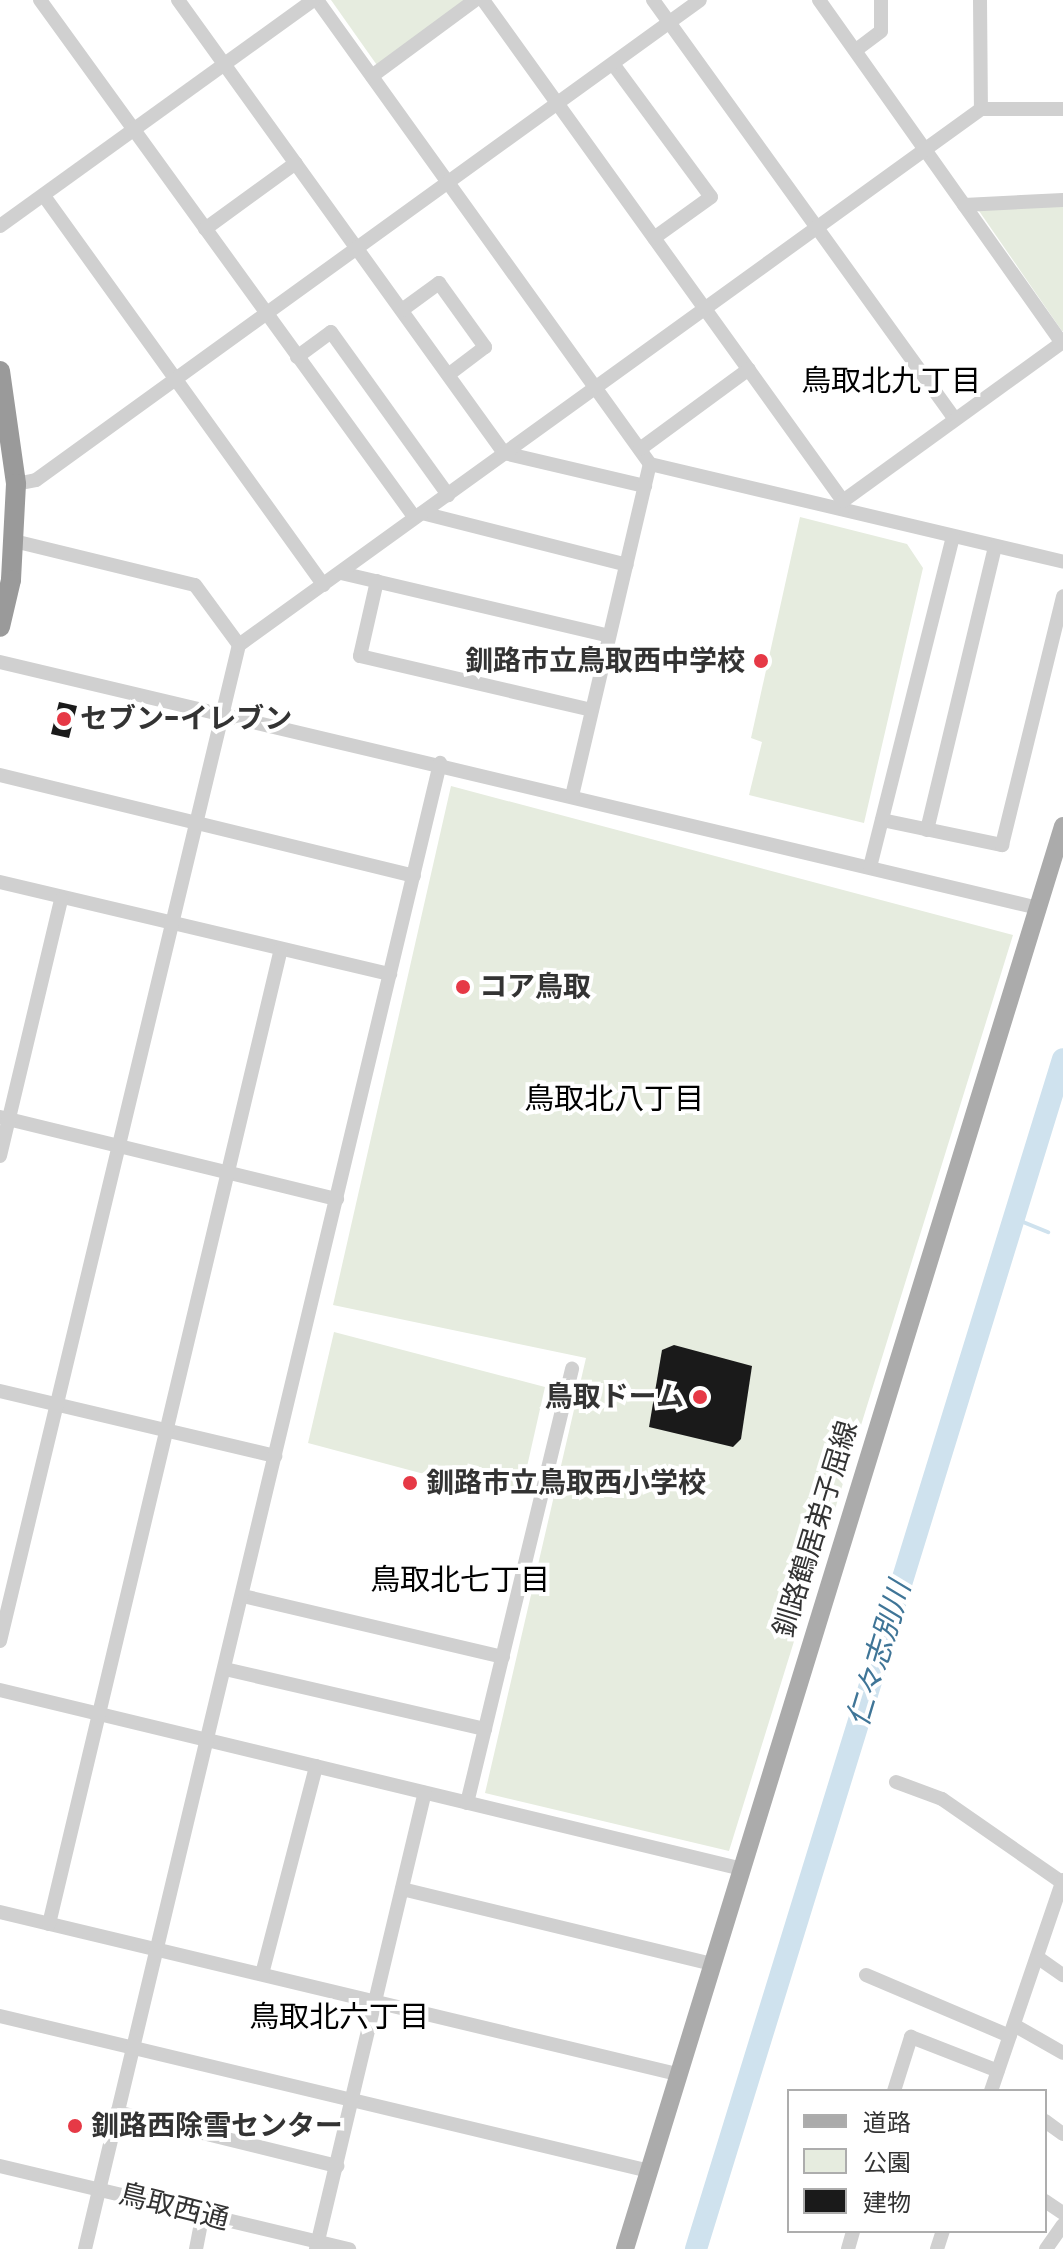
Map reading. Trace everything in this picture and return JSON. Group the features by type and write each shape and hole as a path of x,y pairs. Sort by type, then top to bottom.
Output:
{"highway":[{"path":"0,371 16,484 14,541 0,627"}],"main road":[{"name":"釧路鶴居弟子屈線","path":"625,2249 1063,826"}],"street":[{"path":"40,0 297,357 418,516 627,565"},
{"path":"178,0 504,453 645,486"},
{"path":"0,226 315,0 650,464 842,506 1063,562"},
{"path":"372,76 475,0"},
{"path":"483,0 749,369 842,506"},
{"path":"653,0 954,418"},
{"path":"16,484 36,480 700,0"},
{"path":"819,0 1062,342 954,418 842,506"},
{"path":"856,50 881,31 881,0"},
{"path":"980,0 981,109"},
{"path":"613,64 711,197 654,238"},
{"path":"0,1641 239,645 981,109 1063,109"},
{"path":"205,229 296,163"},
{"path":"44,196 324,585"},
{"path":"964,205 1063,200"},
{"path":"402,310 439,283 485,347 448,375"},
{"path":"297,357 331,332 448,495"},
{"path":"640,449 749,369"},
{"path":"572,796 650,464"},
{"path":"870,867 953,536"},
{"path":"14,541 195,585 239,645"},
{"path":"927,830 995,546"},
{"path":"341,573 609,636"},
{"path":"377,581 360,656 592,710"},
{"path":"882,820 1002,845 1063,596"},
{"path":"0,662 440,763 1038,908"},
{"path":"85,2249 440,763"},
{"path":"0,775 414,876"},
{"path":"0,882 61,899 390,974"},
{"path":"0,1156 4,1118 61,899"},
{"path":"49,1924 281,949"},
{"path":"4,1118 337,1199"},
{"path":"467,1803 572,1369"},
{"path":"0,1391 275,1456"},
{"path":"243,1596 503,1657"},
{"path":"225,1669 485,1729"},
{"path":"0,1690 742,1869"},
{"path":"262,1974 316,1766"},
{"path":"895,2089 911,2037 996,2084 1063,1882 942,1799 896,1782"},
{"path":"317,2245 425,1793"},
{"path":"402,1889 712,1964"},
{"path":"0,1912 677,2074"},
{"path":"1037,1957 1063,1975"},
{"path":"866,1975 1012,2030 1063,2053"},
{"path":"0,2016 649,2171"},
{"path":"117,2112 337,2166"},
{"name":"鳥取西通","path":"0,2166 100,2188 317,2245 349,2249"},
{"path":"196,2249 203,2214"},
{"path":"1046,2249 1063,2225"}],"green space":[{"path":"331,0 472,0 379,68"},
{"path":"1063,205 1063,331 1062,331 977,208"},
{"path":"800,517 907,544 923,568 864,823 749,795 762,742 751,738"},
{"path":"451,786 1013,935 729,1851 485,1793 586,1358 333,1305"},
{"path":"334,1332 545,1387 524,1480 499,1494 308,1443"}],"building":[{"name":"セブン-イレブン","path":"59,702 77,706 69,738 51,734"},
{"name":"鳥取ドーム","path":"674,1345 752,1366 741,1439 733,1447 649,1427 662,1350"}],"waterway":[{"name":"仁々志別川","path":"696,2249 1063,1059"},
{"path":"1013,1218 1048,1232"}],"place":[{"name":"釧路市立鳥取西中学校","path":"761,661"},
{"name":"セブン-イレブン","path":"64,719"},
{"name":"コア鳥取","path":"463,987"},
{"name":"鳥取ドーム","path":"700,1397"},
{"name":"釧路市立鳥取西小学校","path":"410,1483"},
{"name":"釧路西除雪センター","path":"75,2126"}],"district":[{"name":"鳥取北九丁目","path":"891,381"},
{"name":"鳥取北八丁目","path":"614,1099"},
{"name":"鳥取北七丁目","path":"460,1580"},
{"name":"鳥取北六丁目","path":"339,2017"}]}
